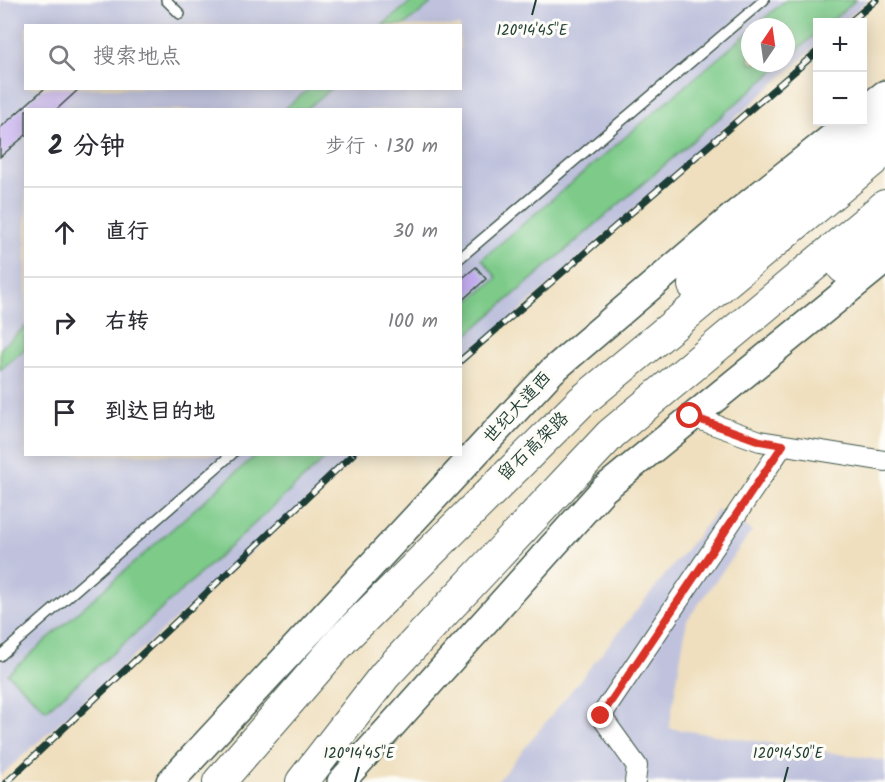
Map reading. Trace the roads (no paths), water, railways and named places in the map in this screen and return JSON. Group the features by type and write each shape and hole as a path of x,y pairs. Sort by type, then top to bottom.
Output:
{"highway":[{"path":"582,401 735,242 885,123"},
{"name":"留石高架路","path":"219,782 342,640 582,401 885,150"},
{"path":"302,782 384,675 611,435 885,206"},
{"path":"611,435 885,235"}],"main road":[{"path":"867,108 885,94"},
{"name":"世纪大道西","path":"170,782 552,370 737,213 846,126"},
{"path":"341,782 604,489 690,416 885,260"}],"street":[{"path":"690,416 760,441 885,461"},
{"path":"635,782 637,766 601,716 783,445"}],"lane":[{"path":"166,0 180,14"},
{"path":"462,256 764,0"},
{"path":"0,656 230,456"}],"railway":[{"path":"855,18 876,0"},
{"path":"462,359 813,55"},
{"path":"7,782 351,456"}]}
